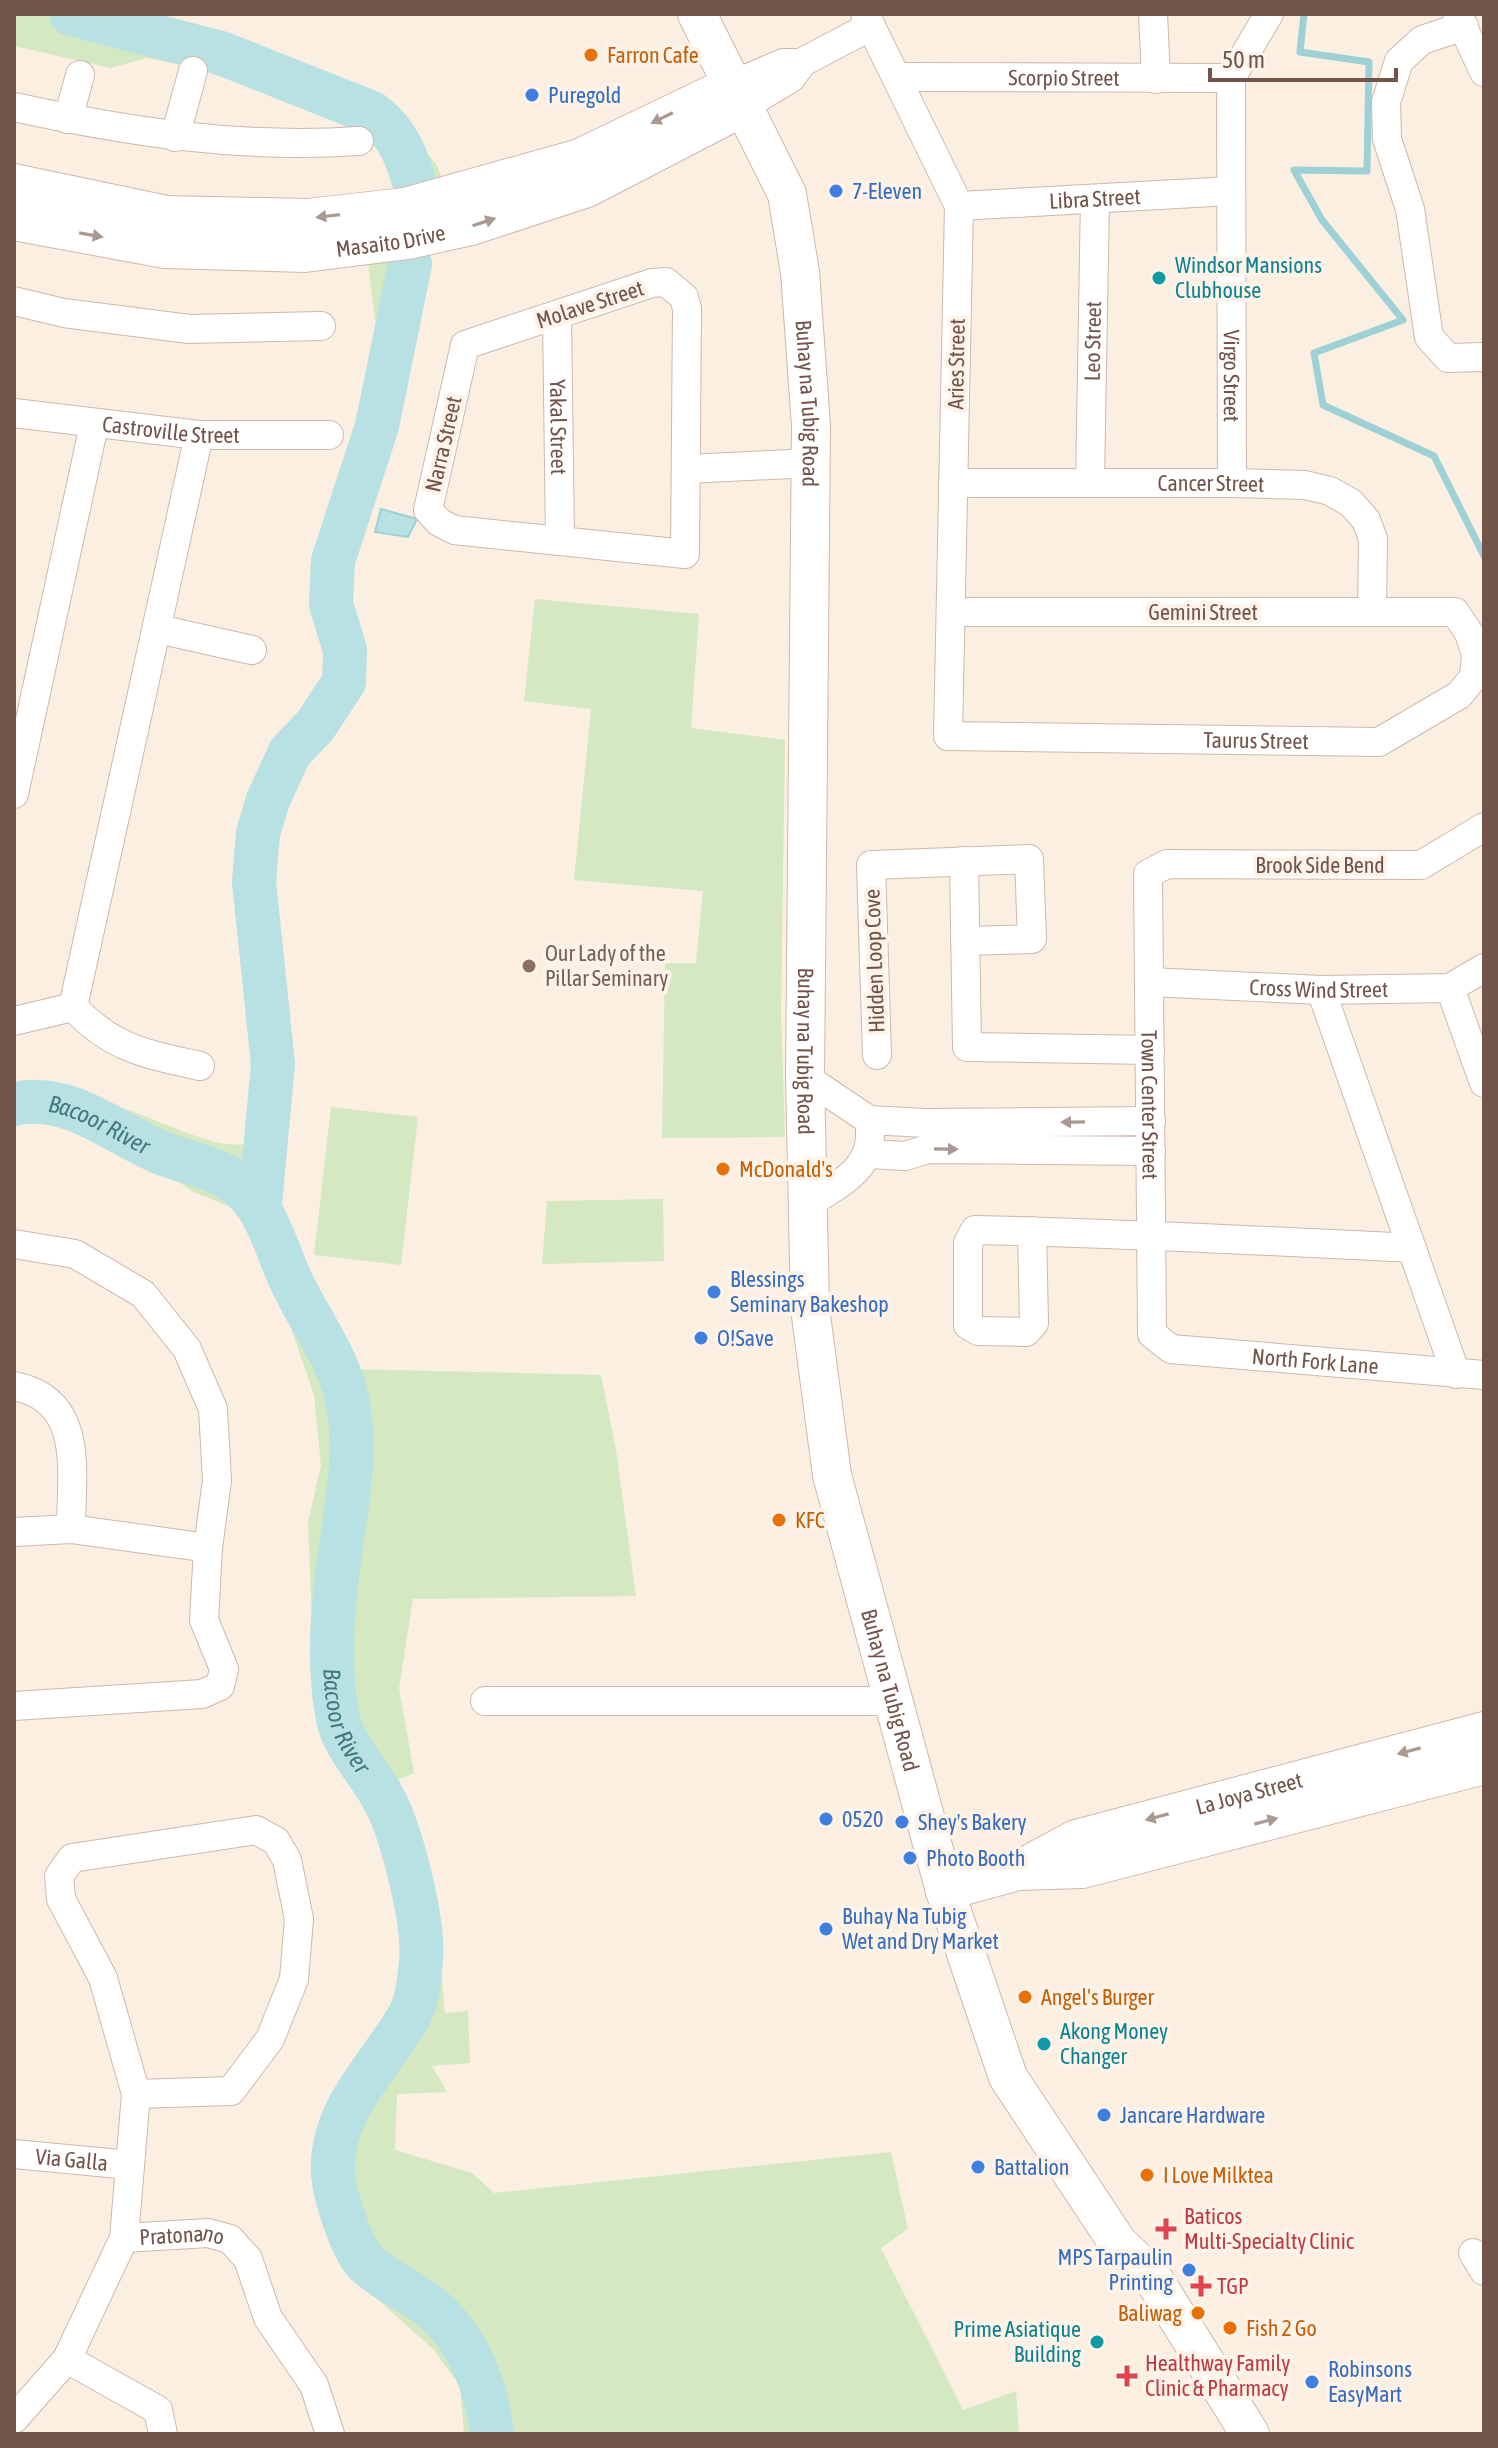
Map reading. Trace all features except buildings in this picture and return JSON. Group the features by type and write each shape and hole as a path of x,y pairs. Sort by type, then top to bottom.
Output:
{"main road":[{"name":"Buhay na Tubig Road","path":"697,14 787,194 800,272 811,463 805,1077 810,1308 832,1475 945,1891 1008,2077 1118,2243 1151,2275 1250,2434"},
{"name":"Masaito Drive","path":"14,221 165,249 305,253 407,223 739,95"},
{"name":"Masaito Drive","path":"14,183 167,215 407,223"},
{"name":"La Joya Street","path":"1018,1871 1076,1839 1484,1731"},
{"name":"La Joya Street","path":"945,1891 1018,1871 1082,1869 1484,1765"},
{"name":"Buhay na Tubig Road","path":"1118,2243 1122,2267 1228,2434"}],"street":[{"path":"1153,14 1156,79"},
{"path":"1231,78 1269,14"},
{"path":"739,95 783,63 801,63 868,20"},
{"name":"Aries Street","path":"868,20 959,206 948,736"},
{"path":"1484,72 1460,20 1422,40 1399,61 1386,102 1387,139 1410,209 1429,337 1448,358 1484,357"},
{"path":"175,137 193,71"},
{"path":"68,119 80,75"},
{"name":"Scorpio Street","path":"896,77 1231,78"},
{"name":"Virgo Street","path":"1231,78 1232,483"},
{"path":"14,107 175,137 294,146 359,141"},
{"name":"Libra Street","path":"959,206 1231,191"},
{"name":"Leo Street","path":"1090,483 1095,199"},
{"name":"Molave Street","path":"454,530 685,554 687,309 677,287 666,282 652,283 465,345"},
{"path":"14,301 64,313 189,329 321,326"},
{"name":"Yakal Street","path":"557,315 560,541"},
{"name":"Narra Street","path":"454,530 444,527 428,510 465,345"},
{"name":"Castroville Street","path":"14,413 94,425 199,435 329,435"},
{"path":"14,794 94,425"},
{"path":"73,1007 199,435"},
{"path":"687,469 811,463"},
{"name":"Cancer Street","path":"953,483 1232,483 1305,485 1330,491 1351,503 1366,520 1373,539 1372,611"},
{"name":"Gemini Street","path":"951,612 1455,612"},
{"name":"Taurus Street","path":"948,736 1379,742 1459,695 1474,677 1476,655 1469,633 1455,612"},
{"path":"158,629 252,650"},
{"name":"Brook Side Bend","path":"1148,874 1167,864 1421,865 1484,827"},
{"name":"Hidden Loop Cove","path":"877,1055 871,865 1029,859 1032,939 965,941"},
{"path":"964,861 967,1047 1150,1050"},
{"name":"Town Center Street","path":"1148,874 1152,1334"},
{"name":"Cross Wind Street","path":"1149,982 1321,990 1450,988 1484,968"},
{"path":"1450,988 1484,1083"},
{"path":"1321,990 1412,1248 1470,1374"},
{"path":"14,1021 73,1007"},
{"path":"73,1007 98,1033 142,1053 200,1066"},
{"path":"805,1077 869,1120 926,1123 1151,1121"},
{"path":"808,1204 851,1176 869,1154 872,1140 869,1120"},
{"path":"869,1154 905,1156 928,1149 1151,1151"},
{"path":"1032,1231 1412,1248"},
{"path":"14,1244 75,1254 143,1294 187,1349 213,1409 217,1480 208,1548 204,1620 224,1669 220,1686 202,1694 15,1704"},
{"name":"North Fork Lane","path":"1152,1334 1171,1349 1470,1374"},
{"path":"14,1386 39,1393 59,1409 71,1452 71,1529"},
{"path":"14,1532 71,1529 208,1548"},
{"path":"485,1701 893,1701"},
{"path":"124,2238 136,2094 103,1978 61,1899 59,1876 72,1858 256,1830 276,1841 287,1860 299,1919 294,1979 270,2039 231,2091 136,2094"},
{"name":"Via Galla","path":"14,2154 130,2165"},
{"name":"Pratonano","path":"14,2419 67,2359 124,2238 208,2233 230,2239 248,2259 268,2318 314,2385 330,2434"},
{"path":"67,2359 158,2410 163,2434"}],"green space":[{"path":"14,14 160,14 308,67 379,100 437,165 445,186 402,198 380,146 367,126 186,65 146,58 111,68 14,46"},
{"path":"431,251 346,582 356,669 346,707 322,743 287,770 271,814 263,882 286,1017 284,1140 278,1198 284,1228 315,1285 347,1369 601,1375 616,1450 636,1596 413,1599 399,1688 414,1773 386,1785 430,1901 437,1930 445,2013 468,2011 470,2063 432,2066 447,2092 397,2094 395,2150 472,2173 494,2193 891,2152 908,2229 881,2248 963,2410 1016,2391 1019,2434 464,2434 460,2386 433,2349 350,2275 321,2180 327,2126 349,2080 401,1999 412,1931 368,1799 323,1728 314,1670 308,1522 321,1466 314,1395 290,1325 242,1212 194,1192 119,1144 70,1122 14,1117 14,1091 35,1087 60,1089 116,1105 198,1137 219,1143 251,1145 258,1079 245,941 244,860 253,795 287,735 336,672 310,566 360,447 374,386 379,350 368,263"},
{"path":"535,599 699,614 691,728 785,740 781,1013 785,1137 662,1138 665,963 696,963 703,891 574,880 591,709 524,701"},
{"path":"331,1107 418,1117 401,1265 314,1255"},
{"path":"663,1199 664,1261 542,1264 547,1201"}],"water":[{"path":"381,509 417,519 408,537 375,532"}],"waterway":[{"path":"71,14 221,53 372,113 396,139 417,192"},
{"path":"1304,14 1300,52 1369,62 1367,171 1294,170 1322,220 1403,320 1314,353 1323,405 1434,456 1484,556"},
{"path":"260,1204 273,1064 254,882 258,833 268,800 290,752 315,726 344,682 345,650 331,604 333,561 377,426 410,264"},
{"name":"Bacoor River","path":"14,1104 53,1103 71,1108 157,1151 212,1170 235,1182 248,1194 266,1221 293,1285 344,1387 352,1441 333,1626 334,1696 345,1739 382,1796 397,1830 415,1901 421,1961 412,2010 359,2090 339,2130 333,2175 345,2223 362,2258 435,2311 458,2337 481,2383 492,2434"}],"place":[{"name":"Farron Cafe","path":"591,55"},
{"name":"Puregold","path":"532,95"},
{"name":"7-Eleven","path":"836,191"},
{"name":"Windsor Mansions Clubhouse","path":"1159,278"},
{"name":"Our Lady of the Pillar Seminary","path":"529,966"},
{"name":"McDonald's","path":"723,1169"},
{"name":"Blessings Seminary Bakeshop","path":"714,1292"},
{"name":"O!Save","path":"701,1338"},
{"name":"KFC","path":"779,1520"},
{"name":"0520","path":"826,1819"},
{"name":"Shey's Bakery","path":"902,1822"},
{"name":"Photo Booth","path":"910,1858"},
{"name":"Buhay Na Tubig Wet and Dry Market","path":"826,1929"},
{"name":"Angel's Burger","path":"1025,1997"},
{"name":"Akong Money Changer","path":"1044,2044"},
{"name":"Jancare Hardware","path":"1104,2115"},
{"name":"Battalion","path":"978,2167"},
{"name":"I Love Milktea","path":"1147,2175"},
{"name":"Baticos Multi-Specialty Clinic","path":"1166,2229"},
{"name":"MPS Tarpaulin Printing","path":"1189,2270"},
{"name":"TGP","path":"1201,2286"},
{"name":"Baliwag","path":"1198,2313"},
{"name":"Fish 2 Go","path":"1230,2328"},
{"name":"Prime Asiatique Building","path":"1097,2342"},
{"name":"Healthway Family Clinic & Pharmacy","path":"1127,2376"},
{"name":"Robinsons EasyMart","path":"1312,2382"}]}
